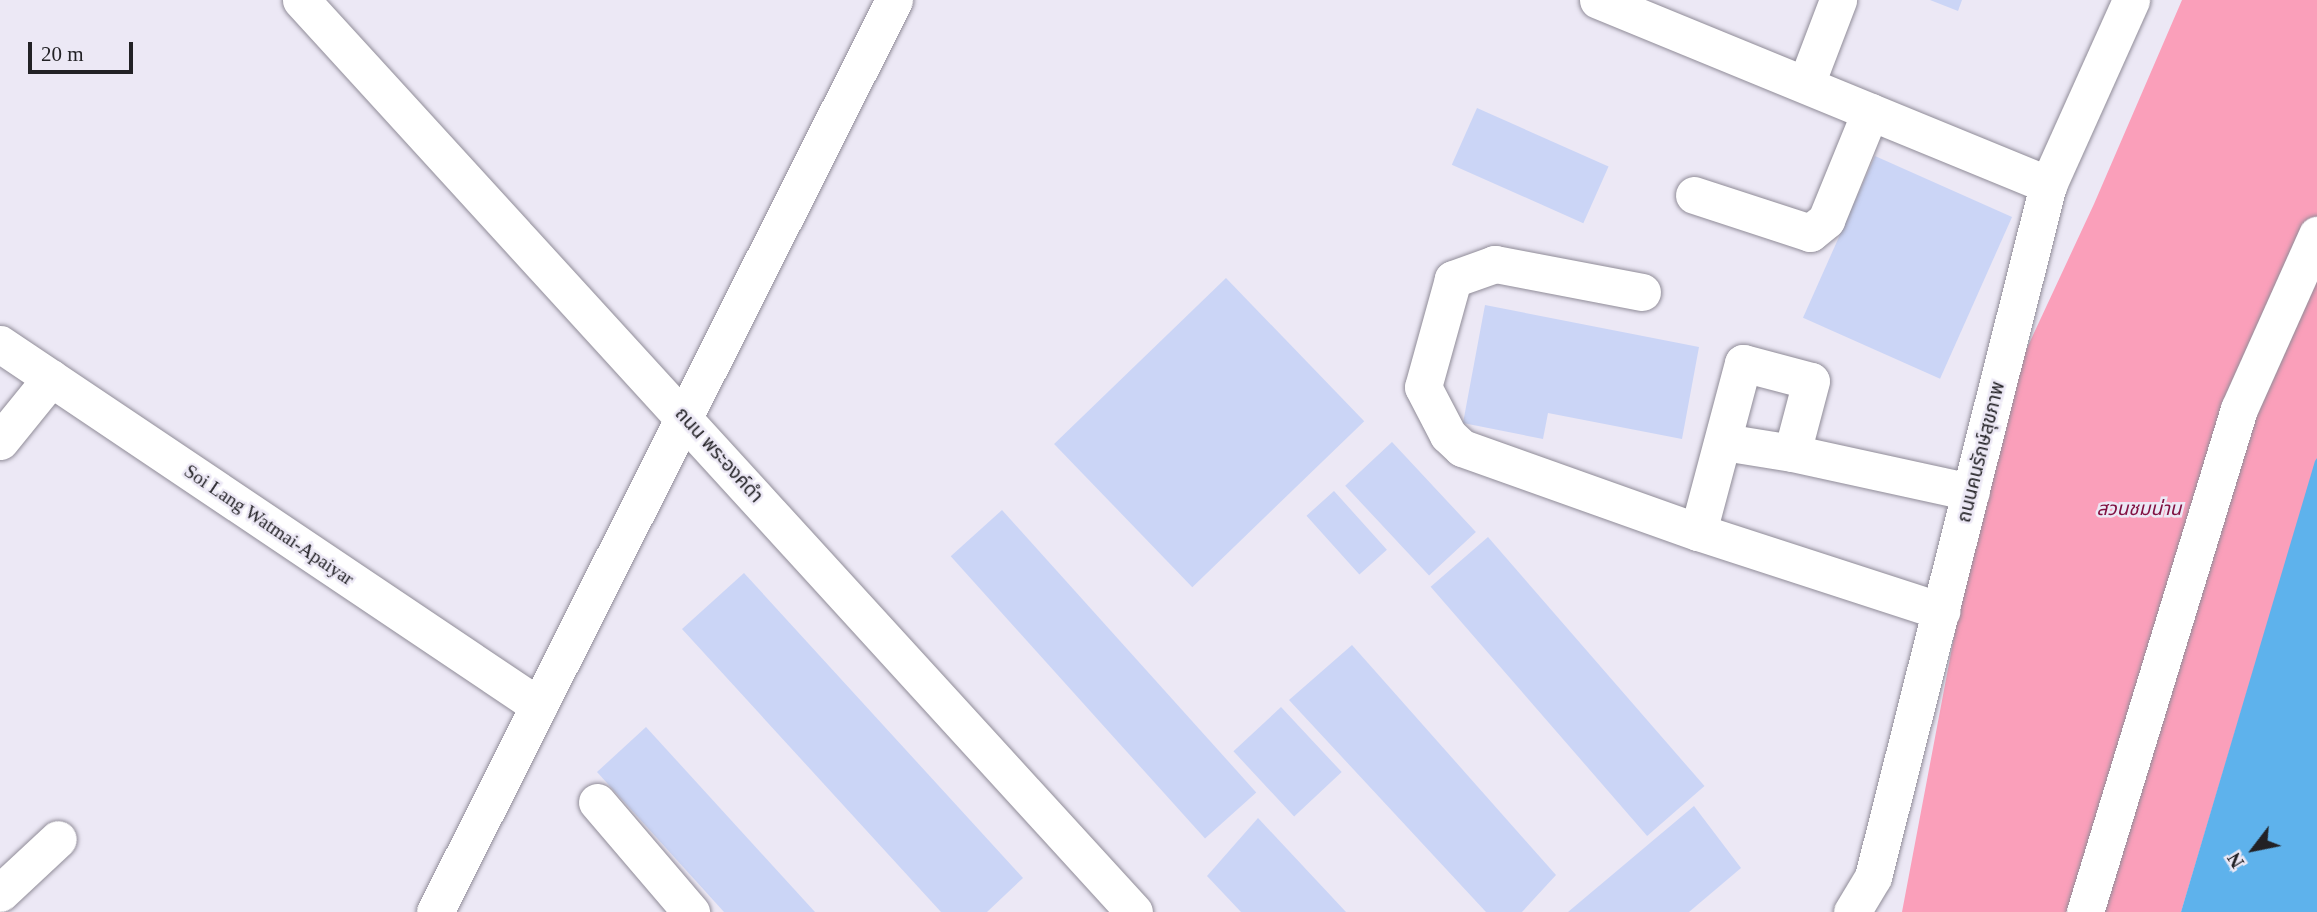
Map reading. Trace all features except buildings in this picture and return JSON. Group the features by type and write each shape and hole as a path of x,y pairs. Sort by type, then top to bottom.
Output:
{"street":[{"name":"ถนน พระองค์ดำ","path":"301,0 684,416 1134,912"},
{"path":"435,912 894,0"},
{"path":"1598,0 2048,185"},
{"path":"1807,84 1838,0"},
{"name":"ถนนคนรักษ์สุขภาพ","path":"1852,912 1873,877 2048,185 2132,0"},
{"path":"1694,195 1810,233 1826,220 1870,112"},
{"path":"2085,912 2239,409 2317,234"},
{"path":"1642,292 1495,264 1453,279 1423,387 1448,435 1462,447 1698,532 1941,611"},
{"name":"Soi Lang Watmai-Apaiyar","path":"0,344 539,706"},
{"path":"1698,532 1744,363 1811,381 1793,453"},
{"path":"0,440 51,378"},
{"path":"1724,442 1793,453 1971,492"},
{"path":"597,802 691,912"},
{"path":"0,893 58,839"}],"green space":[{"name":"สวนชมน่าน","path":"2182,0 2317,0 2317,458 2182,909 2181,912 1902,912 1982,489 2020,363 2094,204"}],"water":[{"path":"2317,458 2317,912 2181,912 2315,461"}]}
